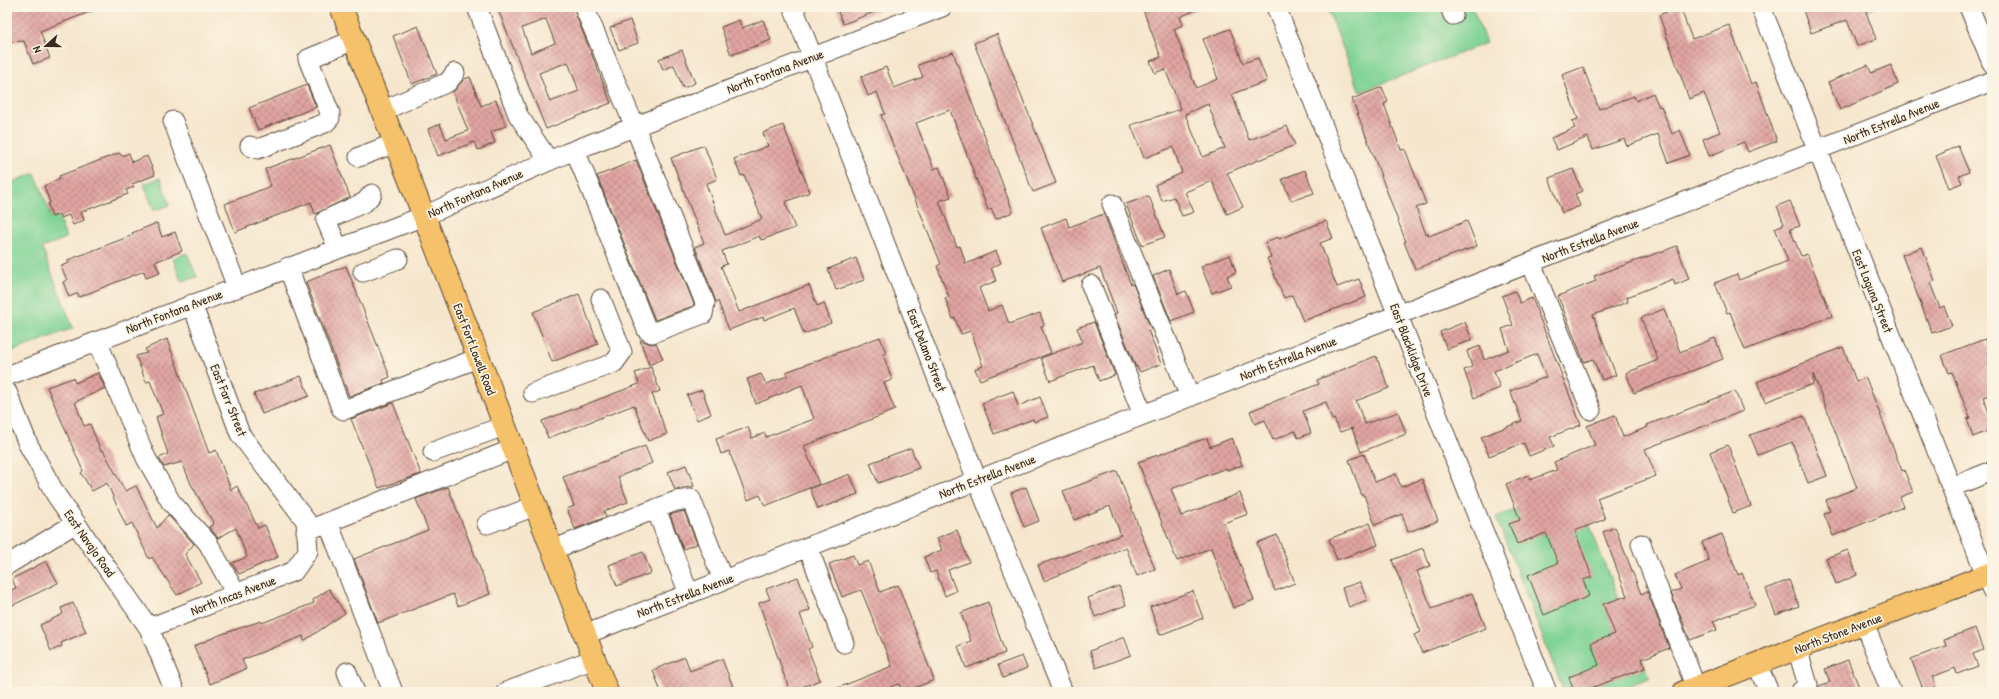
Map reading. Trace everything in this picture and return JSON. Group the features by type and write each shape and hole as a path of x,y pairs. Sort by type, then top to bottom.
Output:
{"main road":[{"name":"East Fort Lowell Road","path":"341,7 424,216 607,692"},
{"name":"North Stone Avenue","path":"1690,690 1864,623 1990,580"}],"street":[{"path":"477,7 518,115 549,161"},
{"path":"575,150 647,330 652,333 703,314 705,303 635,127 584,7"},
{"name":"East Delano Street","path":"793,7 977,480 1063,692"},
{"name":"North Fontana Avenue","path":"7,376 424,216 575,150 812,56 942,7"},
{"name":"East Blacklidge Drive","path":"1276,7 1548,692"},
{"name":"East Laguna Street","path":"1760,7 1990,580"},
{"path":"1969,7 1992,63"},
{"path":"250,146 258,149 325,123 330,118 330,113 308,59 354,40"},
{"path":"382,110 448,82 455,73"},
{"name":"North Estrella Avenue","path":"584,635 1818,151 1992,81"},
{"path":"173,121 237,287"},
{"path":"359,157 395,142"},
{"path":"338,248 326,220 365,202 372,194"},
{"path":"1112,204 1190,397"},
{"path":"362,272 398,259"},
{"path":"1531,263 1591,410"},
{"path":"288,268 341,408 344,410 478,358"},
{"path":"1091,285 1143,415"},
{"path":"533,393 614,363 622,352 601,299"},
{"name":"East Farr Street","path":"192,304 240,434 306,521 308,551"},
{"path":"97,341 146,458 171,502 208,543 236,594"},
{"name":"East Navajo Road","path":"7,392 28,444 56,495 149,628 175,692"},
{"path":"433,452 504,426"},
{"path":"306,531 513,449"},
{"path":"1952,487 1991,476"},
{"path":"552,550 676,501 692,499 723,580"},
{"path":"488,524 535,506"},
{"path":"656,509 689,594"},
{"path":"328,522 393,692"},
{"path":"7,566 76,523"},
{"path":"1641,544 1690,690"},
{"path":"808,547 844,642"},
{"name":"North Incas Avenue","path":"149,628 294,571 308,551"},
{"path":"1864,623 1891,692"},
{"path":"1797,648 1808,685 1800,692"},
{"path":"506,692 594,659"},
{"path":"1757,664 1769,692"},
{"path":"347,672 355,692"}],"green space":[{"path":"1327,7 1472,7 1486,43 1360,92"},
{"path":"35,173 52,218 58,216 66,238 42,248 73,328 9,353 7,348 7,184"},
{"path":"160,178 170,205 154,211 144,184"},
{"path":"187,253 197,277 181,282 173,258"},
{"path":"1575,487 1650,678 1610,692 1564,692 1496,517"}],"building":[{"path":"7,7 100,8 40,31 50,58 33,64 24,41 7,42"},
{"path":"497,7 573,7 611,103 546,129","holes":["546,19 555,43 531,53 522,28","568,62 579,91 550,102 539,73"]},
{"path":"836,7 885,7 885,8 843,24"},
{"path":"1142,7 1202,7 1180,17 1183,25 1174,29 1196,88 1218,79 1203,39 1230,29 1243,63 1258,58 1267,81 1232,94 1249,140 1287,126 1295,145 1227,173 1243,207 1227,214 1212,181 1185,192 1194,212 1182,216 1174,197 1162,201 1155,185 1182,173 1173,147 1144,158 1131,125 1181,109 1165,69 1155,73 1150,61 1161,57","holes":["1208,104 1225,148 1203,157 1185,114"]},
{"path":"1680,7 1692,39 1729,25 1751,84 1756,82 1777,141 1748,152 1744,142 1709,156 1703,139 1720,132 1704,93 1689,99 1659,15"},
{"path":"1802,7 1877,7 1866,12 1876,39 1857,46 1847,20 1811,33"},
{"path":"630,20 638,43 619,50 610,28"},
{"path":"739,20 742,28 763,20 771,40 731,55 721,27"},
{"path":"418,26 437,74 412,84 393,36"},
{"path":"997,34 1056,183 1033,192 974,43"},
{"path":"682,50 695,83 683,88 674,65 663,70 659,59"},
{"path":"953,52 1013,212 996,219 991,208 988,210 950,110 916,123 934,169 939,167 951,197 939,201 957,247 960,246 966,264 996,251 1001,263 991,268 996,281 979,288 988,311 1002,305 1009,324 1040,313 1044,325 1041,326 1051,353 980,380 975,369 983,366 971,331 961,334 955,318 953,319 945,298 949,297 937,266 941,264 881,115 885,114 877,92 868,96 861,77 886,67 894,88 923,77 918,65"},
{"path":"1868,65 1871,73 1891,65 1898,84 1840,110 1828,82"},
{"path":"1583,67 1599,109 1634,96 1636,101 1653,93 1659,107 1661,106 1672,134 1680,130 1690,155 1669,163 1658,134 1627,146 1624,139 1593,150 1588,137 1557,150 1551,138 1575,128 1572,121 1578,119 1562,75"},
{"path":"470,77 481,106 496,100 506,126 491,132 495,143 478,150 474,142 438,156 428,129 440,124 446,139 468,131 453,92 464,79"},
{"path":"307,85 316,107 258,130 249,108"},
{"path":"1382,87 1388,102 1384,104 1401,150 1405,149 1426,204 1416,208 1426,234 1428,233 1429,236 1467,221 1477,246 1415,269 1352,99"},
{"path":"783,125 810,192 785,202 795,228 761,240 759,236 722,251 727,264 721,266 739,312 809,285 817,306 824,303 831,323 804,334 794,308 764,320 763,317 729,330 718,301 716,302 695,247 704,243 671,158 704,145 717,179 706,184 725,235 762,219 744,175 741,176 734,159 768,146 763,133"},
{"path":"330,145 350,197 315,214 311,202 235,232 225,204 271,186 265,169"},
{"path":"1958,146 1969,172 1959,176 1962,183 1949,188 1936,156"},
{"path":"119,153 122,156 129,153 132,162 147,156 155,175 132,184 134,187 126,190 128,194 81,212 84,220 73,225 69,215 61,218 59,214 52,217 48,204 50,203 44,186 60,178 59,176"},
{"path":"636,160 694,304 693,306 655,320 597,176"},
{"path":"1573,169 1582,191 1575,194 1580,206 1562,213 1549,178"},
{"path":"1305,170 1314,193 1291,201 1282,179"},
{"path":"1149,196 1165,237 1142,245 1126,204"},
{"path":"1790,201 1800,226 1790,229 1801,256 1807,254 1832,316 1745,350 1730,312 1727,313 1715,283 1737,274 1739,280 1788,261 1775,228 1784,224 1777,206"},
{"path":"1104,214 1131,285 1133,284 1151,329 1148,330 1161,364 1140,372 1137,366 1136,367 1114,314 1117,313 1100,268 1062,282 1041,228 1066,218 1069,227"},
{"path":"1326,221 1333,238 1320,243 1337,287 1359,279 1366,297 1303,321 1292,295 1284,298 1267,258 1271,257 1265,242 1278,237 1279,239"},
{"path":"157,223 162,237 175,232 182,251 155,262 160,273 146,278 144,271 79,297 78,293 69,297 63,282 67,280 61,266 69,263 68,260 133,235 132,233"},
{"path":"1677,246 1689,279 1675,285 1673,279 1627,297 1628,302 1593,315 1616,375 1602,380 1593,359 1584,362 1558,296 1596,281 1594,276"},
{"path":"1922,247 1935,281 1930,283 1940,308 1944,306 1952,326 1932,333 1902,255"},
{"path":"1230,255 1236,272 1227,276 1231,286 1212,293 1201,266"},
{"path":"856,258 864,280 836,290 828,269"},
{"path":"346,266 390,377 383,380 384,383 349,396 306,282"},
{"path":"1169,269 1178,294 1186,291 1194,312 1171,321 1153,276"},
{"path":"1515,291 1520,303 1532,298 1581,425 1550,437 1554,446 1529,456 1524,443 1489,456 1481,437 1522,421 1510,391 1546,377 1537,354 1494,371 1500,388 1474,398 1464,370 1472,367 1467,351 1480,346 1484,360 1509,350 1502,329 1513,325 1502,296"},
{"path":"579,294 598,344 552,362 533,312"},
{"path":"1664,309 1680,352 1715,338 1723,359 1634,393 1626,373 1658,360 1641,318"},
{"path":"1094,322 1115,375 1099,381 1093,365 1050,381 1041,358 1083,342 1077,328"},
{"path":"1465,322 1472,340 1447,349 1440,332"},
{"path":"880,337 886,353 883,354 892,380 884,383 895,410 804,446 819,484 765,506 760,495 748,500 729,451 721,454 716,439 748,427 752,438 765,433 766,437 814,419 802,385 756,404 747,379 761,374 766,384 787,376 786,372"},
{"path":"167,339 209,453 216,450 231,490 237,486 258,528 265,525 278,557 239,574 232,563 247,557 236,528 218,538 209,527 214,524 191,484 182,462 164,467 159,458 168,454 156,417 163,414 150,381 146,382 136,356 147,353 145,349"},
{"path":"1985,339 1992,358 1992,394 1983,397 1992,420 1992,429 1973,437 1967,419 1970,418 1952,372 1949,373 1942,355"},
{"path":"640,340 651,344 656,343 663,359 649,365"},
{"path":"1843,347 1856,381 1866,378 1902,471 1904,470 1913,492 1900,497 1903,507 1833,536 1824,514 1830,511 1826,500 1857,488 1813,374 1813,384 1765,402 1757,382"},
{"path":"1376,356 1389,388 1356,401 1365,424 1398,412 1406,434 1361,452 1352,428 1340,432 1334,419 1332,420 1326,402 1303,411 1311,433 1298,438 1295,431 1273,440 1265,420 1255,424 1250,411 1319,384 1317,380"},
{"path":"651,367 660,391 652,394 667,434 648,441 634,405 548,438 542,421 639,384 635,373"},
{"path":"98,373 105,388 75,402 84,426 90,424 101,451 103,450 125,491 136,486 157,528 168,515 194,544 185,554 201,582 177,595 152,557 149,559 132,523 126,526 107,483 92,491 81,473 83,471 47,387 73,378 75,383"},
{"path":"301,376 309,396 262,414 254,394"},
{"path":"702,390 711,414 697,420 687,395"},
{"path":"1013,391 1018,406 1040,397 1048,417 1034,422 1033,419 994,434 982,403"},
{"path":"1735,391 1743,411 1645,449 1656,476 1597,498 1605,519 1575,531 1592,577 1583,580 1589,596 1544,615 1528,575 1558,563 1546,533 1517,544 1509,524 1520,520 1506,484 1528,475 1530,480 1557,470 1554,462 1595,445 1587,426 1615,415 1623,437 1648,427 1647,425"},
{"path":"393,403 421,474 379,488 351,419"},
{"path":"1804,416 1827,476 1808,483 1792,442 1758,455 1750,435"},
{"path":"1207,438 1210,447 1232,438 1242,465 1227,470 1226,468 1171,489 1181,516 1240,493 1248,514 1224,523 1254,600 1233,608 1211,548 1177,561 1138,462"},
{"path":"1728,445 1751,506 1733,513 1710,452"},
{"path":"645,446 652,463 618,477 628,502 604,511 606,517 575,529 567,509 574,506 563,477"},
{"path":"911,448 919,468 878,483 870,463"},
{"path":"1364,454 1375,482 1396,474 1401,487 1422,479 1438,521 1408,532 1402,514 1375,525 1364,495 1362,496 1349,460"},
{"path":"686,465 694,486 675,490 668,472"},
{"path":"1117,471 1155,569 1137,576 1126,547 1044,581 1038,565 1121,535 1110,506 1074,520 1063,491"},
{"path":"850,474 858,494 818,509 810,489"},
{"path":"448,487 490,594 458,606 453,594 378,623 354,559 428,530 416,499"},
{"path":"1026,487 1039,521 1024,527 1011,493"},
{"path":"684,511 697,544 683,549 670,515"},
{"path":"1370,523 1378,545 1337,560 1329,539"},
{"path":"1615,527 1641,594 1647,591 1669,648 1642,659 1645,668 1580,692 1574,692 1569,677 1599,665 1591,643 1615,634 1603,604 1627,596 1603,532"},
{"path":"957,530 969,562 948,570 956,591 945,596 936,571 930,573 924,557 942,550 937,538"},
{"path":"1722,534 1738,575 1742,573 1755,605 1713,621 1717,630 1690,640 1671,593 1681,589 1675,575 1709,561 1702,542"},
{"path":"1277,535 1295,583 1275,591 1257,543"},
{"path":"1423,548 1430,566 1417,571 1432,609 1472,593 1486,628 1422,653 1414,635 1421,632 1392,560"},
{"path":"1848,550 1857,575 1836,584 1826,558"},
{"path":"643,552 651,573 617,586 609,565"},
{"path":"853,555 857,565 868,561 880,592 898,585 934,680 904,692 902,692 899,684 877,692 828,692 892,666 861,590 842,597 829,564"},
{"path":"46,561 58,583 7,608 7,592 16,588 12,579"},
{"path":"798,577 810,610 800,614 812,647 808,649 820,680 790,692 759,603 770,599 766,589"},
{"path":"1789,580 1799,606 1776,615 1766,589"},
{"path":"1360,582 1367,600 1349,607 1342,588"},
{"path":"1119,586 1126,605 1095,617 1088,598"},
{"path":"329,589 345,613 304,641 303,636 242,660 246,669 210,684 194,646 222,634 261,621 262,623 314,603 313,600"},
{"path":"1193,591 1203,618 1160,635 1150,607"},
{"path":"988,602 1005,653 966,668 958,646 971,641 961,613"},
{"path":"73,603 86,632 61,643 62,646 51,651 40,625 63,614 61,608"},
{"path":"1975,628 1983,650 1973,654 1978,666 1957,674 1955,668 1932,677 1936,686 1924,691 1911,659 1946,646 1944,640"},
{"path":"1124,637 1131,655 1096,668 1090,651"},
{"path":"1022,656 1027,668 1003,678 998,665"},
{"path":"685,657 690,671 722,659 735,692 661,692 653,670"},
{"path":"1848,660 1861,692 1816,692 1819,686 1830,682 1825,669"}]}
